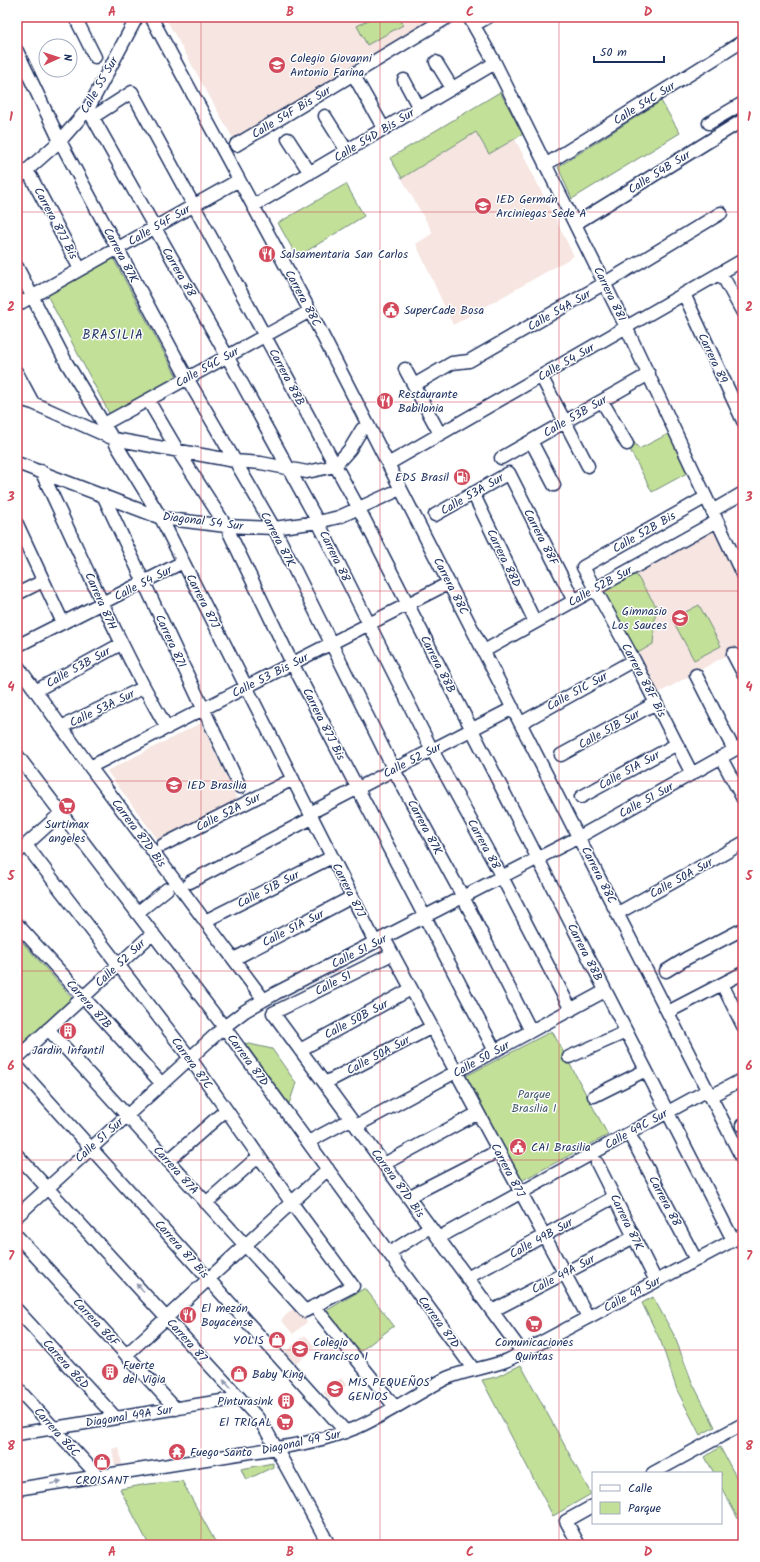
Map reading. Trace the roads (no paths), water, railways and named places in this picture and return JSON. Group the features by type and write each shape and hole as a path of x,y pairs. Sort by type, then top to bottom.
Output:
{"street":[{"path":"75,17 95,58"},
{"name":"Calle 55 Sur","path":"17,178 90,113 137,17"},
{"name":"Carrera 88C","path":"151,17 310,311 580,837 743,1160"},
{"name":"Calle 54F Bis Sur","path":"236,145 448,17"},
{"path":"472,21 488,17"},
{"name":"Carrera 88I","path":"472,21 495,63 605,283 649,374 714,516 738,553 743,576"},
{"name":"Calle 54C Sur","path":"545,165 743,41"},
{"name":"Carrera 87K","path":"17,51 60,141 187,378 274,528 394,770 463,897 531,1031"},
{"path":"436,62 452,88"},
{"name":"Calle 54D Bis Sur","path":"253,206 495,63"},
{"path":"353,74 384,129"},
{"path":"404,80 420,108"},
{"name":"Carrera 88B","path":"90,113 132,92 358,509 667,1112 738,1238"},
{"path":"709,123 743,103"},
{"name":"Carrera 88","path":"90,113 227,356 318,522 432,750 502,877 571,1010"},
{"path":"325,116 347,151"},
{"name":"Calle 54B Sur","path":"575,224 743,120"},
{"path":"288,139 310,173"},
{"name":"Carrera 87J Bis","path":"31,177 80,269"},
{"name":"Calle 54F Sur","path":"17,305 239,180"},
{"name":"Calle 54A Sur","path":"414,385 452,363 469,361 605,283 721,213"},
{"name":"Calle 54 Sur","path":"388,464 743,260"},
{"name":"Carrera 87J","path":"17,267 66,362 161,518 352,897 379,940 392,954 588,1317"},
{"path":"721,273 743,312"},
{"name":"Carrera 89","path":"684,294 743,421"},
{"name":"Calle 54C Sur","path":"104,424 310,311"},
{"path":"405,369 440,434"},
{"path":"17,373 33,403"},
{"name":"Calle 53B Sur","path":"501,458 649,374"},
{"path":"541,376 588,466"},
{"path":"17,398 33,403 114,439 235,461 261,463 307,472 335,466 350,449 362,429"},
{"name":"Carrera 87J Bis","path":"148,400 178,451 226,526 292,663 495,1051"},
{"path":"602,401 627,444"},
{"path":"531,441 554,485"},
{"name":"Diagonal 54 Sur","path":"17,463 161,518 226,526 274,528 318,522 358,509 392,493"},
{"name":"Carrera 87H","path":"41,471 121,644 143,688 167,728"},
{"name":"Calle 53A Sur","path":"435,515 509,473"},
{"name":"Carrera 88F","path":"509,473 574,601"},
{"name":"Carrera 88D","path":"473,494 535,622"},
{"name":"Calle 52B Sur","path":"484,651 595,589 714,516 743,494"},
{"name":"Carrera 87I","path":"103,495 240,787"},
{"name":"Calle 52B Bis","path":"583,567 706,497"},
{"path":"17,524 20,540 43,581 62,623"},
{"name":"Calle 54 Sur","path":"17,646 183,562"},
{"name":"Carrera 88F Bis","path":"583,567 634,660 692,774"},
{"path":"17,594 43,581"},
{"name":"Calle 53 Bis Sur","path":"90,767 449,583"},
{"name":"Calle 53B Sur","path":"35,691 121,644"},
{"path":"733,654 743,673"},
{"name":"Calle 51C Sur","path":"521,722 634,660"},
{"name":"Carrera 87D Bis","path":"17,665 90,767 264,1000"},
{"path":"696,675 739,748"},
{"name":"Calle 53A Sur","path":"62,727 143,688"},
{"name":"Calle 51B Sur","path":"561,755 656,703"},
{"name":"Calle 52 Sur","path":"190,882 311,816 357,788 514,708"},
{"name":"Calle 51A Sur","path":"581,797 677,744"},
{"name":"Calle 51 Sur","path":"17,1216 224,1027 245,1011 379,940 580,837 739,748"},
{"name":"Carrera 87D","path":"17,755 224,1027 474,1370"},
{"path":"721,758 743,799"},
{"name":"Calle 52A Sur","path":"163,845 293,779"},
{"path":"21,849 61,813"},
{"name":"Calle 50A Sur","path":"618,913 743,843"},
{"name":"Carrera 87C","path":"21,849 118,965 190,1058 258,1156 353,1286 309,1309"},
{"name":"Calle 51B Sur","path":"205,921 332,857"},
{"path":"137,913 167,889"},
{"name":"Calle 51A Sur","path":"234,959 352,897"},
{"name":"Carrera 87B","path":"17,924 162,1084"},
{"path":"666,971 687,958 743,929"},
{"name":"Calle 52 Sur","path":"17,1058 153,933"},
{"name":"Calle 51","path":"273,1013 392,954"},
{"path":"668,1012 743,973"},
{"path":"722,984 743,1026"},
{"name":"Calle 50B Sur","path":"300,1050 411,989"},
{"name":"Calle 50 Sur","path":"308,1142 354,1123 456,1072 605,991"},
{"name":"Carrera 87D Bis","path":"273,1013 522,1352"},
{"name":"Calle 50A Sur","path":"325,1083 432,1027"},
{"name":"Carrera 87A","path":"48,1029 245,1246 309,1309 395,1407"},
{"path":"569,1057 626,1032"},
{"name":"Carrera 87 Bis","path":"17,1066 346,1432"},
{"path":"594,1096 646,1070"},
{"name":"Calle 49C Sur","path":"438,1238 667,1112 743,1079"},
{"path":"168,1161 226,1110"},
{"path":"384,1164 478,1112"},
{"name":"Carrera 88","path":"634,1141 696,1260"},
{"path":"408,1197 498,1151"},
{"name":"Carrera 87","path":"17,1155 261,1422 329,1545"},
{"path":"206,1203 258,1156"},
{"name":"Carrera 87K","path":"598,1163 656,1281"},
{"path":"126,1354 328,1169"},
{"name":"Calle 49B Sur","path":"467,1278 614,1197"},
{"path":"389,1253 430,1228"},
{"name":"Carrera 86F","path":"17,1236 176,1409"},
{"name":"Calle 49A Sur","path":"492,1312 634,1237"},
{"name":"Calle 49 Sur","path":"522,1352 738,1238"},
{"name":"Carrera 86D","path":"17,1310 116,1418"},
{"name":"Diagonal 49 Sur","path":"17,1489 307,1443 346,1432 366,1423 447,1378 502,1362 522,1352"},
{"name":"Carrera 86C","path":"17,1388 98,1476"},
{"name":"Diagonal 49A Sur","path":"17,1434 240,1398"},
{"path":"655,1472 743,1424"},
{"path":"579,1545 566,1521 592,1507"}],"place":[{"name":"Colegio Giovanni Antonio Farina","path":"277,65"},
{"name":"IED Germán Arciniegas Sede A","path":"483,206"},
{"name":"Salsamentaria San Carlos","path":"267,254"},
{"name":"SuperCade Bosa","path":"391,310"},
{"name":"Restaurante Babilonia","path":"385,401"},
{"name":"EDS Brasil","path":"462,477"},
{"name":"Gimnasio Los Sauces","path":"680,618"},
{"name":"IED Brasilia","path":"174,785"},
{"name":"Surtimax angeles","path":"67,806"},
{"name":"Jardin Infantil","path":"68,1031"},
{"name":"CAI Brasilia","path":"518,1147"},
{"name":"El mezón Boyacense","path":"188,1315"},
{"name":"Comunicaciones Quintas","path":"534,1324"},
{"name":"YOLIS","path":"277,1340"},
{"name":"Colegio Francisco I","path":"300,1349"},
{"name":"Fuerte del Vigia","path":"110,1372"},
{"name":"Baby King","path":"239,1374"},
{"name":"MIS PEQUEÑOS GENIOS","path":"335,1389"},
{"name":"Pinturasink","path":"286,1401"},
{"name":"El TRIGAL","path":"285,1422"},
{"name":"Fuego Santo","path":"177,1452"},
{"name":"CROISANT","path":"102,1462"}],"district":[{"name":"BRASILIA","path":"113,334"}],"park label":[{"name":"Parque Brasilia I","path":"534,1101"}]}
